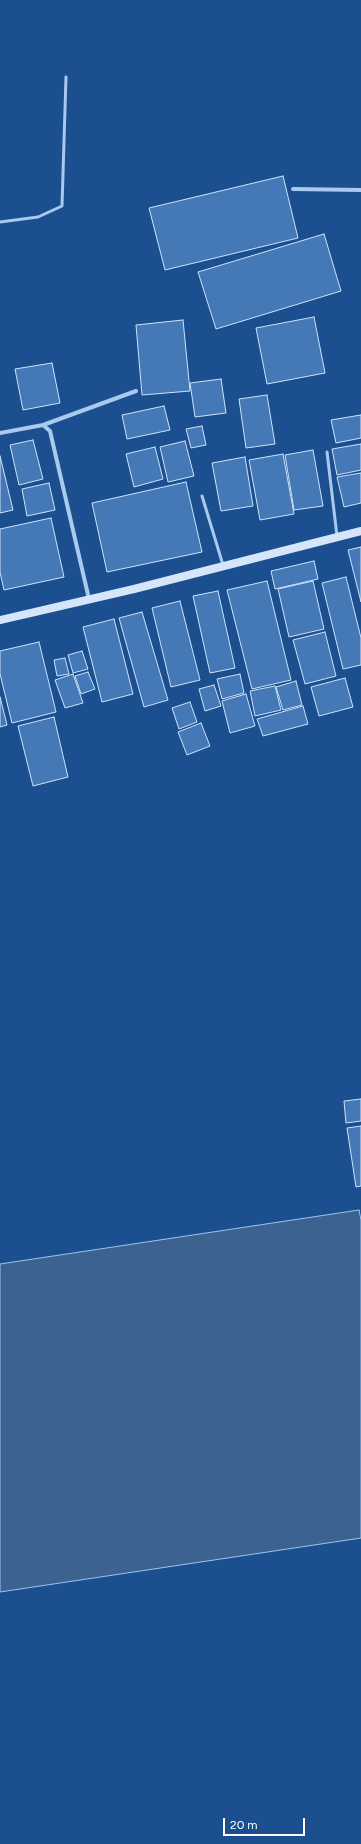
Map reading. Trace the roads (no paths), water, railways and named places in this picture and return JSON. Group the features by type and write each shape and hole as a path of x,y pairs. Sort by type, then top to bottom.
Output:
{"street":[{"path":"293,190 361,190"},
{"path":"0,433 43,425 136,391"},
{"path":"43,425 50,431 53,440 89,599"},
{"path":"0,620 361,531"}],"lane":[{"path":"0,222 38,217 62,206 66,78"},
{"path":"327,452 337,537"},
{"path":"202,496 224,566"}],"water":[{"path":"359,1210 361,1220 361,1538 0,1592 0,1264"}]}
